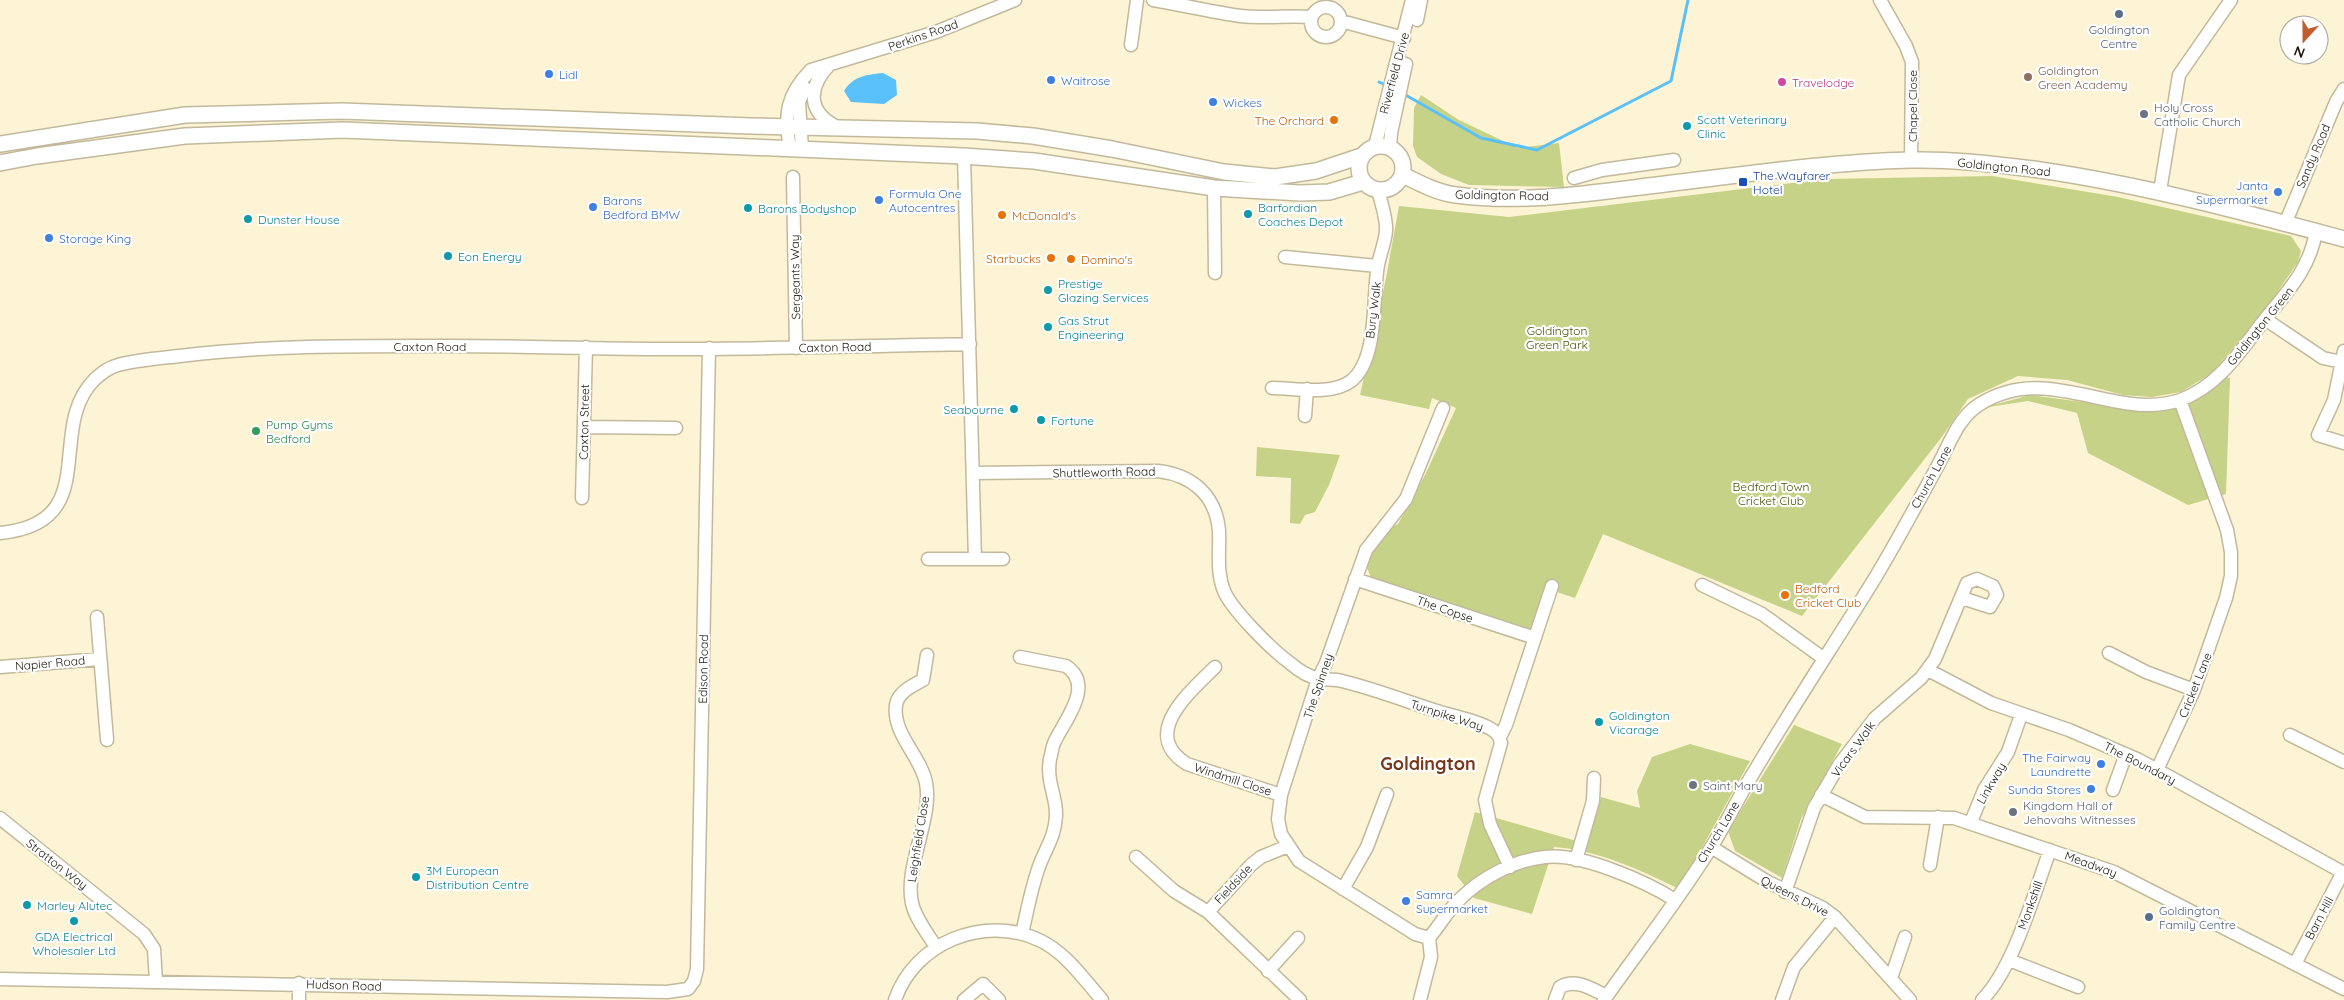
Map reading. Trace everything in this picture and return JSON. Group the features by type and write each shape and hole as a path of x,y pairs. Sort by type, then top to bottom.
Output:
{"main road":[{"path":"0,144 185,115 342,111 793,127 977,131 1033,136 1112,148 1224,172 1274,177 1316,172 1362,156 1384,139 1399,154 1404,166 1403,175 1394,186 1378,190 1372,189 1363,182 1359,174 1362,156"},
{"path":"0,163 37,156 185,136 275,131 343,130 964,156 1034,161 1214,188 1319,192 1363,182"},
{"name":"Goldington Road","path":"1403,175 1454,195 1506,197 1605,192 1780,170 1911,160 2004,165 2160,191 2344,239"}],"street":[{"name":"Perkins Road","path":"796,149 788,104 798,83 812,70 936,32 1015,0"},
{"path":"1131,45 1137,0"},
{"path":"1153,0 1240,16 1264,18 1286,14 1311,17"},
{"name":"Riverfield Drive","path":"1384,139 1412,0"},
{"name":"Riverfield Drive","path":"1391,108 1422,0"},
{"name":"Chapel Close","path":"1880,0 1906,46 1912,62 1911,160"},
{"path":"2160,191 2179,75 2231,0"},
{"path":"1341,21 1338,31 1328,37 1323,37 1314,32 1311,17 1317,9 1326,6 1334,9 1341,21 1404,38"},
{"name":"Perkins Road","path":"793,127 804,88 830,64"},
{"name":"Perkins Road","path":"820,75 813,92 815,108 827,123 839,128"},
{"name":"Sandy Road","path":"2285,224 2336,102 2344,90"},
{"path":"964,156 975,559"},
{"path":"1574,178 1602,170 1674,160"},
{"path":"1653,162 1657,185"},
{"path":"1602,170 1605,192"},
{"name":"Sergeants Way","path":"793,176 796,348"},
{"path":"1214,188 1215,273"},
{"name":"Bury Walk","path":"1272,388 1307,389 1340,387 1352,381 1362,366 1368,348 1374,312 1377,266 1386,231 1378,190"},
{"name":"Goldington Green","path":"1981,403 2000,393 2025,388 2053,388 2132,402 2155,404 2180,400 2218,377 2292,289 2314,247 2316,231"},
{"path":"1285,257 1377,266"},
{"path":"2265,319 2323,358 2343,357 2334,400 2318,434 2344,443"},
{"name":"Caxton Road","path":"0,533 20,531 36,524 50,512 62,496 69,477 75,410 90,384 113,366 132,362 208,353 353,346 796,348 970,344"},
{"name":"Caxton Street","path":"582,498 586,347"},
{"name":"Edison Road","path":"688,989 694,981 697,970 709,348"},
{"path":"1305,416 1307,389"},
{"name":"Cricket Lane","path":"2157,770 2194,690 2226,598 2230,576 2231,552 2227,530 2180,400"},
{"name":"Church Lane","path":"1605,998 1711,847 1752,774 1875,578 1962,421 1968,412 1981,403"},
{"name":"The Spinney","path":"1429,938 1415,934 1299,861 1282,834 1278,819 1281,795 1318,679 1326,663 1366,550 1406,499 1443,408"},
{"path":"584,427 676,428"},
{"name":"Shuttleworth Road","path":"974,473 1158,470 1174,473 1188,479 1202,489 1216,515 1219,576 1224,591 1231,603 1288,662 1302,672 1318,679"},
{"path":"928,559 1002,559"},
{"name":"The Copse","path":"1355,579 1535,638"},
{"path":"1702,585 1762,614 1824,658"},
{"path":"1510,866 1490,824 1485,800 1501,743 1500,737 1552,586"},
{"name":"Vicars Walk","path":"1785,892 1821,795 1839,765 1870,724 1928,670 1962,598"},
{"name":"Napier Road","path":"97,617 107,740"},
{"path":"2108,653 2146,672 2194,690"},
{"name":"Leighfield Close","path":"927,655 923,680 899,696 896,705 896,715 898,726 926,782 926,799 910,890 912,905 936,947"},
{"path":"1020,657 1066,666 1073,670 1077,679 1078,691 1070,717 1054,743 1049,782 1056,815 1054,834 1042,858 1022,933"},
{"name":"Napier Road","path":"0,667 100,659"},
{"name":"Windmill Close","path":"1215,667 1181,702 1173,715 1167,737 1170,749 1177,758 1187,764 1281,795"},
{"name":"The Boundary","path":"1928,670 1991,704 2068,730 2126,754 2343,872"},
{"name":"Turnpike Way","path":"1318,679 1341,680 1460,718 1493,730 1500,737"},
{"name":"Linkway","path":"1971,822 1984,790 2008,752 2021,715"},
{"path":"2290,735 2344,762"},
{"path":"2113,790 2126,754"},
{"path":"1576,860 1593,801 1594,778"},
{"path":"1343,889 1367,847 1386,794"},
{"name":"Meadway","path":"1821,795 1865,817 1938,817 1971,822 2114,872 2344,989"},
{"path":"1930,865 1938,817"},
{"name":"Stratton Way","path":"0,818 144,934 154,949 156,982"},
{"name":"Fieldside","path":"1208,912 1251,865 1262,857 1288,846"},
{"name":"Queens Drive","path":"1711,847 1785,892 1823,908 1835,917 1910,1000"},
{"name":"Monkshill","path":"1982,1000 2000,978 2009,960 2050,850"},
{"name":"Fieldside","path":"1136,856 1174,891 1208,912 1300,1000"},
{"path":"1420,1000 1431,957 1429,938 1461,897 1484,879 1510,866 1547,856 1576,860 1635,878 1675,900"},
{"name":"Barn Hill","path":"2295,964 2343,872"},
{"path":"1782,1000 1794,967 1835,917"},
{"path":"894,1000 906,974 936,947 954,938 976,932 997,931 1022,933 1040,940 1054,949 1102,1000"},
{"path":"1891,978 1905,937"},
{"path":"1268,971 1298,938"},
{"path":"2009,960 2078,986"},
{"name":"Hudson Road","path":"0,979 299,983 628,995 678,992 688,989"},
{"path":"299,983 299,1000"},
{"path":"1555,1000 1560,986 1567,983 1575,983 1605,998"},
{"path":"964,1000 983,984 999,1000"}],"green space":[{"path":"1421,95 1459,120 1518,148 1559,143 1564,187 1469,185 1441,174 1417,157 1413,146 1414,108"},
{"name":"Goldington Green Park","path":"1992,176 2118,197 2291,236 2301,251 2298,262 2265,310 2212,373 2181,392 2152,397 2123,395 2067,380 2018,376 1968,399 1941,438 1802,616 1603,534 1575,598 1557,592 1539,645 1520,626 1371,578 1366,565 1387,529 1398,524 1425,475 1456,408 1432,398 1429,409 1360,395 1386,278 1399,206 1509,217 1825,179"},
{"path":"2225,377 2230,378 2226,494 2188,505 2088,453 2077,413 2028,401 1982,408 2030,395 2142,410"},
{"path":"1257,447 1340,455 1329,485 1315,512 1305,515 1300,524 1290,523 1291,478 1256,476"},
{"path":"1794,725 1842,744 1801,819 1782,878 1735,851 1728,831"},
{"path":"1690,744 1750,761 1699,853 1677,888 1632,867 1601,856 1554,847 1532,914 1474,898 1457,876 1475,812 1587,844 1601,797 1640,808 1637,791 1652,757"}],"water":[{"path":"883,73 896,80 897,95 884,104 851,102 844,91 851,82 866,76"}],"waterway":[{"path":"1402,93 1481,138 1537,150 1671,81 1688,0"},
{"path":"1379,82 1388,86"}],"place":[{"name":"Goldington Centre","path":"2119,14"},
{"name":"Lidl","path":"549,74"},
{"name":"Goldington Green Academy","path":"2028,77"},
{"name":"Waitrose","path":"1051,80"},
{"name":"Travelodge","path":"1782,82"},
{"name":"Wickes","path":"1213,102"},
{"name":"Holy Cross Catholic Church","path":"2144,114"},
{"name":"The Orchard","path":"1334,120"},
{"name":"Scott Veterinary Clinic","path":"1687,126"},
{"name":"The Wayfarer Hotel","path":"1743,182"},
{"name":"Janta Supermarket","path":"2278,192"},
{"name":"Formula One Autocentres","path":"879,200"},
{"name":"Barons Bedford BMW","path":"593,207"},
{"name":"Barons Bodyshop","path":"748,208"},
{"name":"Barfordian Coaches Depot","path":"1248,214"},
{"name":"McDonald's","path":"1002,215"},
{"name":"Dunster House","path":"248,219"},
{"name":"Storage King","path":"49,238"},
{"name":"Eon Energy","path":"448,256"},
{"name":"Starbucks","path":"1051,258"},
{"name":"Domino's","path":"1071,259"},
{"name":"Prestige Glazing Services","path":"1048,290"},
{"name":"Gas Strut Engineering","path":"1048,327"},
{"name":"Seabourne","path":"1014,409"},
{"name":"Fortune","path":"1041,420"},
{"name":"Pump Gyms Bedford","path":"256,431"},
{"name":"Bedford Cricket Club","path":"1785,595"},
{"name":"Goldington Vicarage","path":"1599,722"},
{"name":"The Fairway Laundrette","path":"2101,764"},
{"name":"Saint Mary","path":"1693,785"},
{"name":"Sunda Stores","path":"2091,789"},
{"name":"Kingdom Hall of Jehovahs Witnesses","path":"2013,812"},
{"name":"3M European Distribution Centre","path":"416,877"},
{"name":"Samra Supermarket","path":"1406,901"},
{"name":"Marley Alutec","path":"27,905"},
{"name":"Goldington Family Centre","path":"2149,917"},
{"name":"GDA Electrical Wholesaler Ltd","path":"74,921"}],"district":[{"name":"Goldington","path":"1428,763"}],"park label":[{"name":"Bedford Town Cricket Club","path":"1771,493"}]}
